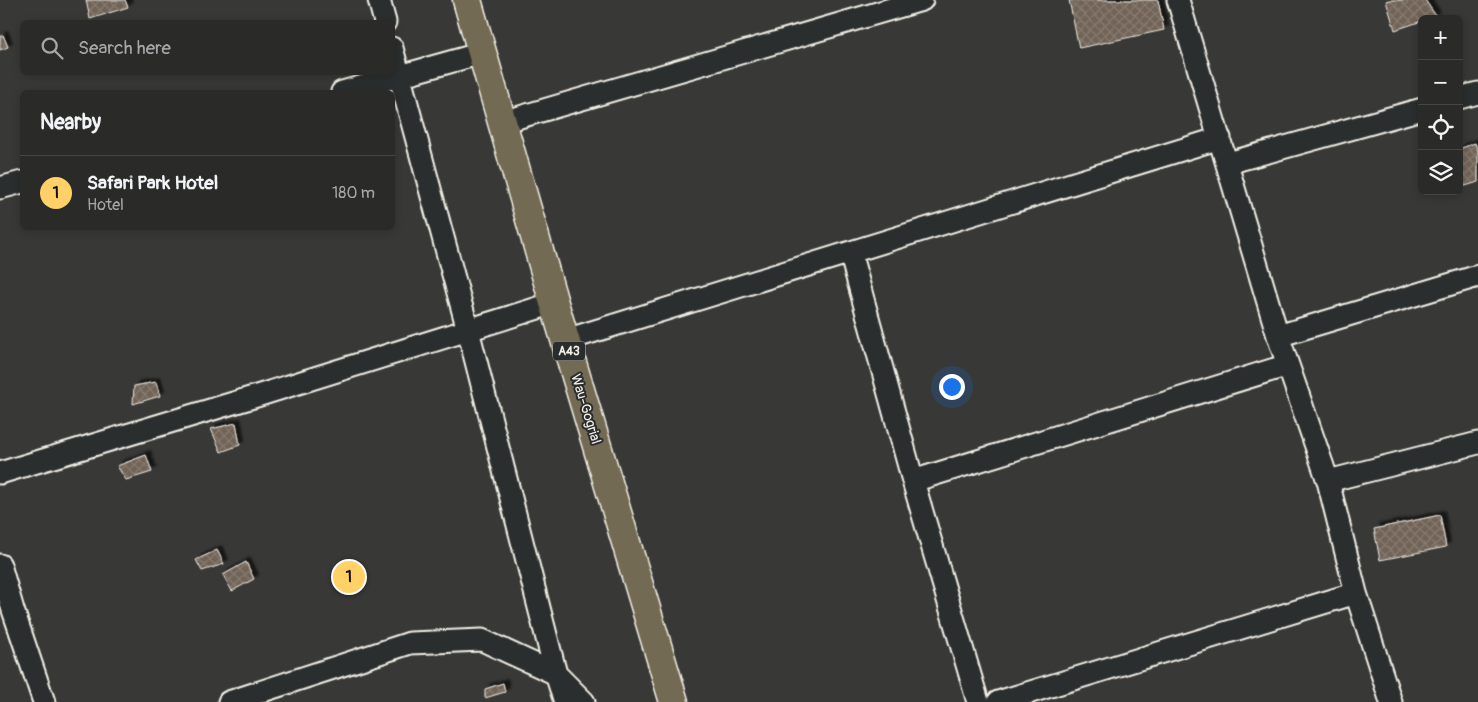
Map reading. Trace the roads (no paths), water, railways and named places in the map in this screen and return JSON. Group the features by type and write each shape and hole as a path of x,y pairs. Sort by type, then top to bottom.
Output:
{"main road":[{"name":"Wau-Gogrial","path":"467,0 554,303 674,702"}],"street":[{"path":"379,0 385,20"},
{"path":"503,122 922,0"},
{"path":"1178,0 1278,336 1328,481 1356,593 1391,702"},
{"path":"349,90 482,53"},
{"path":"395,58 468,330 556,674 565,702"},
{"path":"1463,97 1478,93"},
{"path":"1228,163 1418,110"},
{"path":"566,340 1220,138"},
{"path":"0,188 20,183"},
{"path":"850,252 913,481 978,702"},
{"path":"1278,336 1478,276"},
{"path":"0,473 250,398 554,303"},
{"path":"913,481 1288,365"},
{"path":"1328,481 1478,443"},
{"path":"0,565 12,610 44,702"},
{"path":"998,702 1356,593"},
{"path":"229,702 410,643 482,640 556,674 584,702"}],"place":[{"name":"Safari Park Hotel","path":"349,577"}]}
